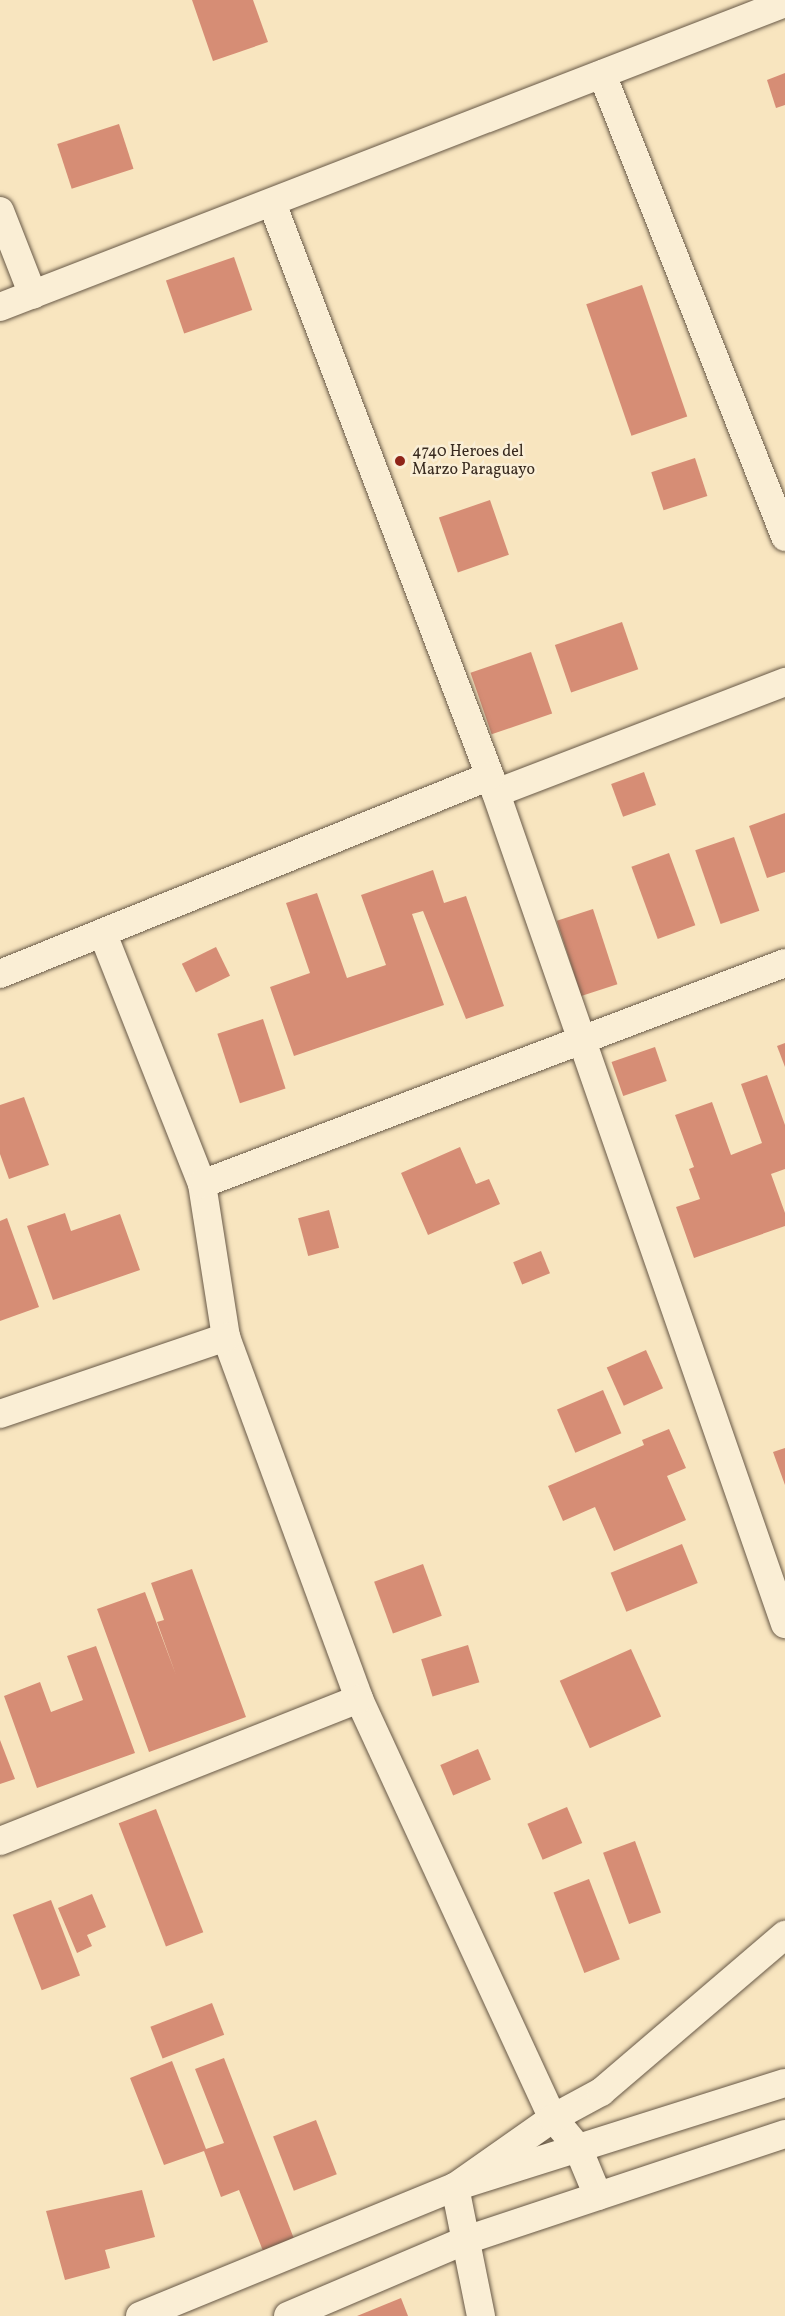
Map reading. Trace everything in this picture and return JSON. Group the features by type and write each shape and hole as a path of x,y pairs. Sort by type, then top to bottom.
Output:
{"street":[{"path":"0,307 785,3"},
{"path":"602,74 785,537"},
{"path":"272,203 493,785 785,1624"},
{"path":"0,210 33,295"},
{"path":"0,974 493,785 785,682"},
{"path":"103,934 202,1184 226,1337 359,1699 553,2118 578,2148 598,2196"},
{"path":"202,1184 785,963"},
{"path":"0,1414 226,1337"},
{"path":"0,1841 359,1699"},
{"path":"455,2187 553,2118 601,2092 785,1935"},
{"path":"140,2316 455,2187 785,2082"},
{"path":"288,2316 466,2240 785,2134"},
{"path":"455,2187 481,2316"}],"building":[{"path":"192,0 253,0 268,42 213,61"},
{"path":"785,73 785,105 776,108 767,80"},
{"path":"119,124 134,169 72,189 57,144"},
{"path":"234,257 252,310 184,333 166,280"},
{"path":"642,285 687,416 631,436 586,304"},
{"path":"695,458 707,496 664,510 651,472"},
{"path":"490,500 509,555 458,572 439,518"},
{"path":"622,622 638,669 571,692 555,645"},
{"path":"531,652 552,713 492,734 470,673"},
{"path":"644,772 656,805 623,817 611,784"},
{"path":"785,813 785,872 767,878 749,826"},
{"path":"734,837 759,911 721,924 695,850"},
{"path":"669,853 695,925 658,939 631,867"},
{"path":"433,870 444,903 466,896 504,1006 466,1019 423,911 412,914 444,1005 294,1056 270,987 310,973 286,903 317,893 347,978 386,965 361,895"},
{"path":"593,909 617,984 581,996 557,921"},
{"path":"216,947 230,976 196,992 182,964"},
{"path":"263,1019 286,1088 240,1103 217,1034"},
{"path":"785,1043 785,1067 777,1046"},
{"path":"655,1047 667,1081 623,1096 612,1062"},
{"path":"767,1075 785,1125 785,1169 771,1174 785,1213 785,1226 694,1258 676,1207 700,1199 689,1169 694,1167 675,1115 712,1102 731,1155 762,1143 741,1084"},
{"path":"24,1097 49,1165 9,1179 0,1154 0,1105"},
{"path":"460,1147 476,1184 489,1179 500,1204 428,1235 401,1173"},
{"path":"329,1210 339,1248 308,1256 298,1218"},
{"path":"65,1213 71,1231 120,1214 140,1270 53,1300 27,1226"},
{"path":"7,1218 39,1307 0,1321 0,1221"},
{"path":"541,1251 550,1273 522,1284 513,1262"},
{"path":"646,1350 663,1388 624,1406 607,1367"},
{"path":"603,1390 621,1433 575,1453 557,1410"},
{"path":"669,1429 686,1468 667,1476 686,1520 614,1551 595,1507 563,1521 548,1486 644,1445 642,1440"},
{"path":"785,1448 785,1485 773,1452"},
{"path":"682,1544 698,1583 626,1612 611,1573"},
{"path":"423,1564 442,1616 393,1633 374,1582"},
{"path":"192,1569 246,1717 149,1752 97,1609 145,1592 176,1675 157,1622 164,1620 151,1583"},
{"path":"468,1645 479,1682 433,1697 421,1659"},
{"path":"96,1646 135,1753 37,1788 4,1696 40,1682 51,1712 83,1700 67,1656"},
{"path":"631,1649 661,1717 590,1748 560,1681"},
{"path":"0,1740 15,1779 0,1784"},
{"path":"478,1749 491,1779 453,1795 440,1765"},
{"path":"567,1807 582,1843 543,1860 527,1824"},
{"path":"156,1809 203,1932 166,1947 119,1823"},
{"path":"635,1841 661,1912 629,1924 603,1853"},
{"path":"589,1879 620,1959 584,1973 554,1893"},
{"path":"92,1894 106,1927 87,1935 92,1946 77,1953 58,1908"},
{"path":"51,1900 80,1976 42,1990 13,1915"},
{"path":"212,2003 224,2035 163,2058 150,2027"},
{"path":"224,2058 296,2244 265,2256 239,2190 221,2197 204,2151 164,2165 130,2078 172,2061 206,2149 224,2143 195,2069"},
{"path":"316,2120 337,2174 294,2191 273,2136"},
{"path":"142,2190 155,2237 105,2250 110,2268 65,2280 46,2211"},
{"path":"401,2298 408,2316 357,2316"}],"place":[{"name":"4740 Heroes del Marzo Paraguayo","path":"400,461"}]}
